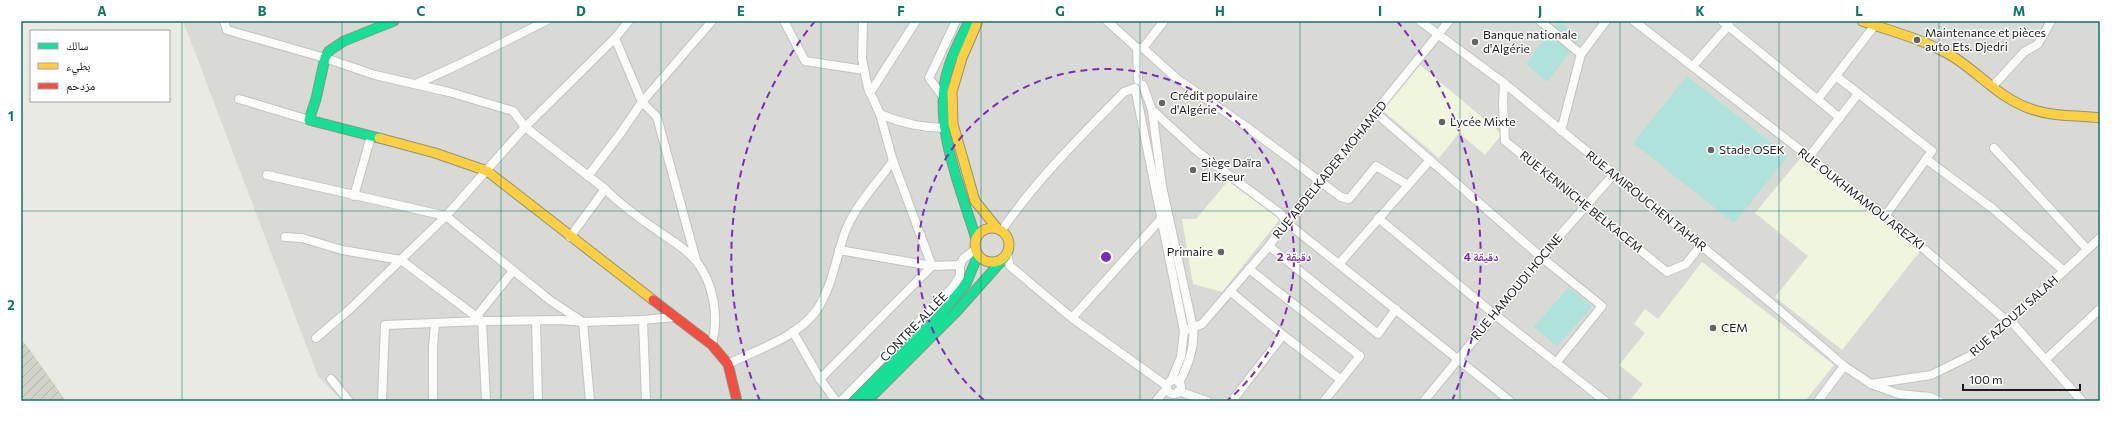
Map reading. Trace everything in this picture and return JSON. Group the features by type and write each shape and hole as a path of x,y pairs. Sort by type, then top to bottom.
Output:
{"main road":[{"path":"394,21 334,46 325,58 316,100 309,120 435,153 487,170 570,237 712,345 728,364 737,401"},
{"path":"854,401 941,314 966,284 977,252 976,239 945,128 943,97 945,80 969,21"},
{"path":"867,401 997,268 1006,255 1010,244 1009,239 975,201 953,124 952,92 962,58 978,21"},
{"path":"1862,21 1934,46 2011,100 2047,114 2100,118"},
{"path":"976,239 984,230 999,229"},
{"path":"977,252 983,259 991,262 997,261 1006,255"}],"street":[{"path":"224,21 227,30 325,58 374,75 416,84 512,111 525,127 605,189 616,200 696,260"},
{"path":"416,84 546,21"},
{"path":"316,338 350,310 446,216 525,127 615,38 629,21"},
{"path":"588,176 642,102 712,21"},
{"path":"784,21 805,61 864,70"},
{"path":"863,21 862,59 870,93 880,114 893,161 932,266"},
{"path":"870,93 916,21"},
{"path":"943,97 929,78 956,21"},
{"path":"1107,21 1176,78 1247,127 1320,183 1341,197 1349,199 1376,166 1408,185"},
{"path":"1156,401 1173,387 1181,357 1184,331 1161,219 1138,84 1140,48 1164,21"},
{"name":"RUE AMIROUCHEN TAHAR","path":"1420,21 1504,83 1844,366 1870,384 1899,394 1930,397 1939,401"},
{"name":"RUE ABDELKADER MOHAMED","path":"1184,331 1202,324 1269,246 1286,222 1320,183 1449,21"},
{"path":"1540,21 1581,54"},
{"path":"1561,131 1581,54 1606,21"},
{"name":"RUE OUKHMAMOU AREZKI","path":"1634,21 1808,158 1885,216 2009,321 2046,359 2082,401"},
{"path":"1993,86 2024,52 2038,44 2051,21"},
{"path":"1693,66 1725,23 1840,118"},
{"path":"1818,99 1875,26"},
{"path":"615,38 642,102 657,117 696,260 710,288 716,314 712,345"},
{"path":"1836,76 1932,151 1885,216"},
{"name":"RUE KENNICHE BELKACEM","path":"1504,83 1503,103 1505,141 1667,272 1686,264 1701,246"},
{"path":"999,229 1064,154 1124,92 1138,84"},
{"path":"1138,84 1152,110 1198,152 1281,214 1286,222 1510,401"},
{"path":"1808,158 1858,94"},
{"path":"239,99 309,120"},
{"path":"1152,110 1162,186 1193,328 1190,358 1166,401"},
{"path":"1376,113 1541,257 1602,306 1556,363"},
{"path":"880,114 898,122 928,128 945,128"},
{"path":"354,196 370,136"},
{"path":"1994,148 2087,249"},
{"path":"1926,159 1992,208 2064,271"},
{"path":"1339,264 1430,160"},
{"path":"728,364 793,332 815,312 828,285 839,250 852,217 893,161"},
{"name":"RUE HAMOUDI HOCINE","path":"1424,401 1541,257 1613,175"},
{"path":"267,176 446,216 551,301 583,322"},
{"path":"570,237 605,189"},
{"path":"1378,218 1494,314 1605,401"},
{"path":"1072,318 1161,219"},
{"path":"285,237 302,238 342,250 401,260 479,319"},
{"name":"RUE AZOUZI SALAH","path":"1870,384 1931,375 1972,355 2100,238"},
{"path":"1269,246 1378,334 1396,309"},
{"path":"839,250 932,266 960,265"},
{"name":"CONTRE-ALLÉE","path":"841,401 953,287 960,276 960,265 963,259 977,252"},
{"path":"1006,255 1010,266 1072,318 1173,387 1207,401"},
{"path":"820,379 932,266"},
{"path":"1249,269 1360,356 1324,401"},
{"path":"486,401 479,319 513,271"},
{"path":"1230,291 1282,335 1341,380"},
{"path":"2046,359 2100,309"},
{"path":"382,401 385,325 435,324 479,319 583,322 643,320 674,317"},
{"path":"536,320 538,401"},
{"path":"643,320 646,401"},
{"path":"583,322 590,401"},
{"path":"433,401 433,347 435,324"},
{"path":"793,332 820,379 836,401"},
{"path":"1232,401 1282,335"},
{"path":"1818,401 1844,366"},
{"path":"332,380 349,401"}],"shaded area":[{"path":"183,21 2100,21 2100,401 342,401 318,376"},
{"path":"1558,21 1581,37 1547,82 1526,64"},
{"name":"Lycée Mixte","path":"1420,65 1502,134 1485,155 1459,133 1439,158 1382,110"},
{"name":"Stade OSEK","path":"1687,76 1788,156 1734,223 1633,143"},
{"path":"1803,155 1921,250 1842,350 1775,297 1808,256 1755,213"},
{"name":"Primaire","path":"1228,181 1280,219 1222,292 1193,284 1182,219 1196,219"},
{"name":"CEM","path":"1702,262 1834,365 1805,401 1629,401 1643,384 1619,365 1645,333 1634,324 1645,309 1658,319"},
{"path":"1569,287 1592,307 1557,346 1534,327"},
{"path":"21,339 30,350 66,401 21,401"}],"traffic: fast":[{"path":"379,138 309,120 316,99 325,58 329,51 344,41 394,21"},
{"path":"969,21 949,65 945,81 943,101 947,141 957,181 976,239"},
{"path":"854,401 941,314 966,284 978,255"},
{"path":"867,401 957,311 1006,256"}],"traffic: slow":[{"path":"978,21 962,58 952,92 953,124 975,201 997,228"},
{"path":"1862,21 1933,46 1955,58 2001,93 2020,105 2039,112 2100,118"},
{"path":"379,138 435,153 487,171 653,300"},
{"path":"989,228 995,228 999,229 1006,235 1009,245 1008,252 1002,259 995,262 989,262 985,261 978,255 975,248 975,242 976,238 982,231 989,228"}],"traffic: jam":[{"path":"653,300 712,345 728,364 737,401"}],"place":[{"name":"Maintenance et pièces auto Ets. Djedri","path":"1917,40"},
{"name":"Banque nationale d'Algérie","path":"1475,42"},
{"name":"Crédit populaire d'Algérie","path":"1162,103"},
{"name":"Lycée Mixte","path":"1442,122"},
{"name":"Stade OSEK","path":"1711,150"},
{"name":"Siège Daïra El Kseur","path":"1193,170"},
{"name":"Primaire","path":"1221,252"},
{"name":"CEM","path":"1713,328"}]}
